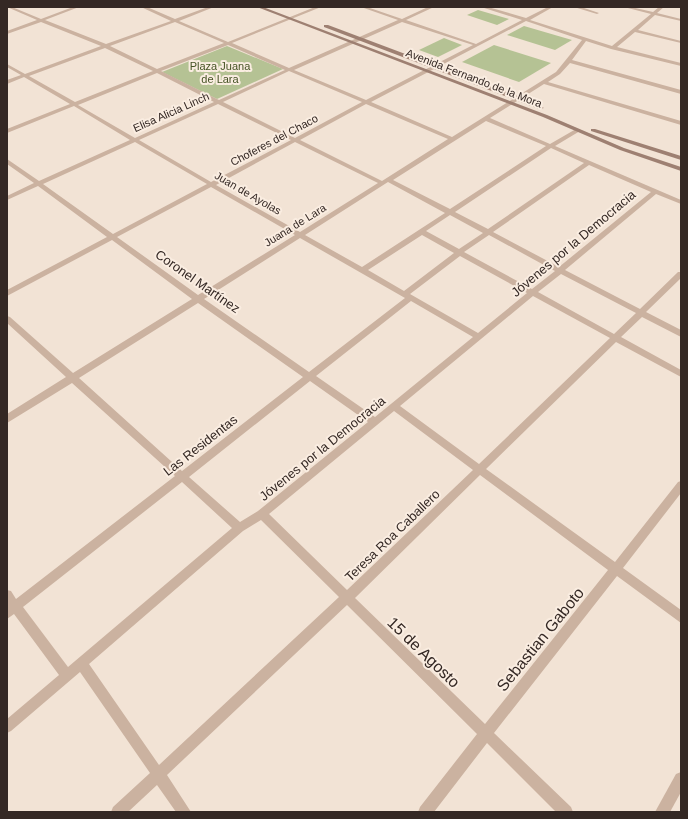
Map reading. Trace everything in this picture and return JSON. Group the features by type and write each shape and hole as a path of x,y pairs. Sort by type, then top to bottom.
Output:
{"main road":[{"name":"Avenida Fernando de la Mora","path":"259,7 427,70 622,149 681,169"},
{"path":"276,7 312,20"},
{"name":"Avenida Fernando de la Mora","path":"319,23 518,98 597,132 681,158"}],"street":[{"path":"8,7 106,46 296,141 451,213 681,334"},
{"path":"7,33 77,7"},
{"path":"143,7 452,139"},
{"path":"7,82 212,7"},
{"path":"7,131 319,7"},
{"path":"363,7 476,45"},
{"name":"Elisa Alicia Linch","path":"7,198 217,102 432,7"},
{"path":"482,7 613,48 681,65"},
{"name":"Choferes del Chaco","path":"7,293 296,141 427,70 551,7"},
{"path":"576,7 597,13"},
{"path":"626,7 681,20"},
{"path":"613,48 662,7"},
{"path":"634,30 681,42"},
{"name":"Juana de Lara","path":"7,419 384,181 555,76 569,61 585,39"},
{"path":"569,61 681,92"},
{"name":"Juan de Ayolas","path":"7,65 212,185 479,337"},
{"path":"543,82 681,123"},
{"path":"485,118 681,202"},
{"path":"362,271 550,146 578,130"},
{"name":"Coronel Martínez","path":"7,161 198,299 375,422"},
{"name":"Las Residentas","path":"12,610 309,377 460,252 588,163"},
{"name":"Jóvenes por la Democracia","path":"7,727 239,528 262,514 656,191"},
{"path":"422,232 681,374"},
{"name":"Teresa Roa Caballero","path":"118,812 347,598 681,274"},
{"path":"7,319 239,528"},
{"path":"393,406 681,617"},
{"name":"Sebastian Gaboto","path":"425,812 485,734 616,570 681,485"},
{"name":"15 de Agosto","path":"262,514 566,812"},
{"path":"7,595 12,610 67,676"},
{"path":"82,664 184,812"},
{"path":"662,812 681,779"}],"green space":[{"path":"478,10 509,19 497,25 467,15"},
{"path":"524,26 572,40 555,50 507,35"},
{"path":"444,38 462,45 438,57 419,50"},
{"path":"494,45 551,63 519,82 462,62"},
{"name":"Plaza Juana de Lara","path":"227,46 283,69 217,99 162,72"}]}
